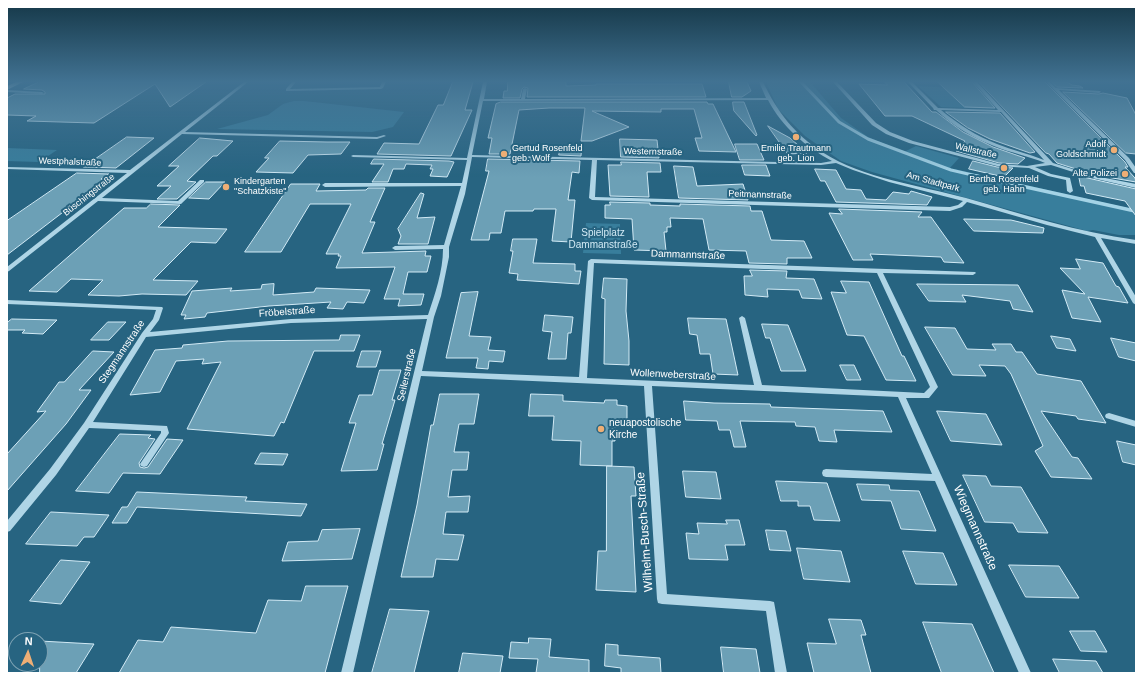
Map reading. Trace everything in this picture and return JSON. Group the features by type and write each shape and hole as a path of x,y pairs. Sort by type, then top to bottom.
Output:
{"street":[{"name":"Büschingstraße","path":"7,270 206,114"},
{"name":"Seilerstraße","path":"347,673 431,317 438,296 446,257 446,247 464,184 479,114"},
{"name":"Am Stadtpark","path":"779,114 803,139 836,162 877,176 1097,236 1136,242"},
{"name":"Wallstraße","path":"863,114 888,132 911,142 963,157 999,165 1030,167 1051,164 1094,177 1136,186"},
{"path":"941,114 954,124 996,145 1051,164"},
{"path":"1005,114 1051,164"},
{"path":"1081,114 1127,159 1135,170"},
{"path":"181,133 377,138 384,136"},
{"name":"Westernstraße","path":"353,156 595,158 821,164 836,162"},
{"name":"Peitmannstraße","path":"595,158 592,198 950,209 960,206 966,200"},
{"path":"1127,159 1136,159"},
{"path":"1030,167 1050,175 1068,179 1070,191"},
{"name":"Westphalstraße","path":"7,168 132,172"},
{"path":"96,199 179,203 202,181"},
{"path":"325,185 464,184"},
{"path":"1097,236 1136,303"},
{"path":"395,248 446,247"},
{"name":"Dammannstraße","path":"583,381 591,262 973,273"},
{"name":"Wollenweberstraße","path":"418,373 926,396 934,387 879,271"},
{"name":"Stegmannstraße","path":"7,302 160,308 156,320 144,334 87,425 53,472 7,528"},
{"name":"Fröbelstraße","path":"144,334 291,321 431,317"},
{"path":"742,318 759,389"},
{"name":"Wilhelm-Busch-Straße","path":"648,384 662,599 770,606 781,673"},
{"name":"Wiegmannstraße","path":"900,394 1025,673"},
{"path":"1109,416 1136,424"},
{"path":"87,425 164,428 165,433 144,464"},
{"path":"826,473 938,478"}],"green space":[{"path":"270,114 403,114 393,127 372,132 217,129"},
{"path":"783,114 837,114 868,137 904,152 916,146 959,158 950,168 1128,208 1136,215 1136,235 1119,235 1093,230 1087,231 872,172 841,161 805,136"},
{"path":"7,148 57,150 39,162 7,161"},
{"name":"Spielplatz Dammanstraße","path":"586,223 620,224 621,254 583,253"}],"building":[{"path":"7,114 108,114 94,123 27,121 36,116 7,115"},
{"path":"434,114 470,114 451,156 377,154 384,143 419,144"},
{"path":"494,114 518,114 510,154 489,154 492,138 488,138"},
{"path":"584,114 598,114 629,127 592,141 581,141"},
{"path":"695,114 718,114 736,152 699,151 695,138 702,138"},
{"path":"736,114 749,114 757,135 756,136"},
{"path":"883,114 938,114 963,132 993,147 1025,158 1018,164 999,163 956,151 965,141 912,116 885,116"},
{"path":"948,114 1001,114 1035,152 1030,153 990,139 968,128"},
{"path":"1009,114 1077,114 1125,162 1128,167 1125,167 1135,178 1136,182 1095,175 1057,163 1049,154 1046,153"},
{"path":"1085,114 1135,114 1136,154 1126,153"},
{"path":"768,126 790,138 807,153 788,154"},
{"path":"127,137 154,138 116,168 84,167"},
{"path":"200,138 233,141 217,156 213,156 187,181 196,182 177,199 157,199 171,186 157,186 179,166 169,166"},
{"path":"620,139 657,140 659,158 621,157"},
{"path":"280,141 350,142 341,154 308,155 293,173 256,172 269,158 265,158"},
{"path":"735,144 757,144 764,160 740,160"},
{"path":"562,145 582,145 581,156 559,155"},
{"path":"374,159 454,162 447,177 430,176 433,169 430,169 432,165 406,164 404,169 393,169 388,182 372,182 384,164 371,164"},
{"path":"488,159 580,161 579,173 572,172 568,200 575,200 571,242 552,241 556,209 505,211 501,233 490,233 489,240 471,240 489,171 486,171"},
{"path":"973,161 997,167 1013,168 1004,177 969,169"},
{"path":"621,162 660,163 661,172 647,172 649,197 610,196 608,165 621,165"},
{"path":"742,165 766,165 770,176 745,175"},
{"path":"674,166 693,167 697,186 743,184 748,200 679,198"},
{"path":"815,169 836,170 846,189 861,190 866,199 886,200 893,192 909,194 911,191 932,197 927,205 836,202 825,181 821,181"},
{"path":"77,173 109,174 101,179 105,180 7,255 7,221"},
{"path":"1079,176 1136,189 1136,216 1125,201 1086,193 1084,186 1081,186"},
{"path":"206,182 225,182 209,199 189,198"},
{"path":"291,184 320,184 316,191 385,188 370,222 375,222 362,253 426,251 425,256 431,256 427,272 408,272 403,294 424,294 421,305 398,306 400,299 384,299 395,267 336,268 341,256 338,256 339,254 326,254 351,204 310,204 281,252 245,252"},
{"path":"421,193 424,194 417,218 435,217 428,244 398,244 401,236 398,229"},
{"path":"610,202 650,203 650,205 680,206 680,204 750,206 751,211 762,211 771,240 804,241 812,258 787,258 787,264 749,263 746,251 709,250 703,219 670,218 671,227 667,227 667,232 664,232 666,251 634,250 632,219 605,218 605,205 610,205"},
{"path":"151,204 180,205 158,227 227,229 216,243 191,242 153,280 198,281 186,295 88,295 103,280 71,279 57,292 29,291 124,208 146,208"},
{"path":"839,209 922,212 918,217 931,217 964,263 944,262 941,257 870,254 873,260 853,260 829,213 842,214"},
{"path":"964,219 1011,220 1044,228 1043,233 974,231"},
{"path":"513,239 537,239 533,263 575,264 575,271 581,271 579,284 517,280 518,274 509,273 513,251 511,251"},
{"path":"1076,259 1103,263 1128,303 1088,297 1101,322 1072,318 1062,290 1085,294 1060,268 1080,269"},
{"path":"750,270 787,271 786,278 814,279 822,299 802,298 799,290 767,289 768,297 745,295 744,276 752,276"},
{"path":"604,278 627,279 626,311 629,341 629,365 604,364 605,299 602,298"},
{"path":"841,281 869,282 902,356 904,356 916,381 886,380 864,336 847,335 831,292 846,293"},
{"path":"274,284 273,295 314,292 316,288 370,290 364,303 347,302 343,309 327,308 331,302 269,306 207,313 205,317 184,319 186,315 181,315 192,291 232,288 230,291 261,289 262,285"},
{"path":"917,284 1018,285 1033,312 1013,309 1010,301 962,295 966,302 929,301"},
{"path":"478,292 469,336 491,337 488,350 505,351 503,362 489,361 488,369 476,368 478,358 446,358 461,293"},
{"path":"545,315 573,317 571,333 568,333 566,359 548,359 552,332 543,331"},
{"path":"688,318 726,319 738,375 713,374 710,354 700,354 697,335 690,334"},
{"path":"12,319 57,320 43,334 22,333 25,330 7,330 7,323"},
{"path":"108,322 126,322 109,340 91,340"},
{"path":"762,324 788,325 806,371 781,371 770,338 766,338"},
{"path":"925,327 955,328 967,349 996,350 992,344 1011,344 1016,352 1022,352 1037,374 1081,381 1106,423 1078,419 1076,416 1041,411 1072,457 1078,458 1092,479 1051,477 1035,451 1043,446 1011,374 1005,366 979,365 986,376 953,375"},
{"path":"341,335 360,335 354,351 314,351 284,423 281,422 274,436 187,429 221,362 202,364 204,359 176,361 160,392 130,395 155,350 182,348 183,345 228,341 339,340"},
{"path":"1051,336 1070,339 1076,351 1057,348"},
{"path":"1111,338 1136,343 1136,361 1119,357"},
{"path":"93,351 114,352 79,390 91,390 66,424 7,491 7,454 46,411 37,412 59,382 64,382"},
{"path":"362,351 381,351 376,367 357,367"},
{"path":"840,365 854,365 861,380 847,380"},
{"path":"380,370 401,370 392,400 395,400 382,444 384,444 377,470 341,471 356,423 349,423 359,395 372,395"},
{"path":"440,394 479,394 474,424 459,424 454,452 469,452 467,470 452,470 448,497 470,496 468,512 446,512 443,534 464,535 458,560 436,559 433,577 401,577 417,505 431,425 433,425"},
{"path":"531,394 563,395 563,401 604,403 605,400 617,400 617,405 627,406 627,420 615,419 615,441 612,441 612,466 580,465 581,441 552,440 554,416 529,416"},
{"path":"684,401 770,404 771,407 883,411 892,432 834,430 837,442 819,441 815,427 796,426 795,422 740,421 746,447 734,447 730,430 719,430 717,421 686,420"},
{"path":"937,411 986,414 1002,445 951,441"},
{"path":"120,434 151,435 148,438 155,439 139,463 140,467 144,468 148,467 167,439 183,440 160,474 123,473 109,493 76,491"},
{"path":"1117,441 1136,445 1136,465 1123,462"},
{"path":"261,453 288,454 283,465 255,464"},
{"path":"607,466 634,467 636,496 631,496 636,592 596,590 598,551 606,551"},
{"path":"683,471 716,472 721,499 686,497"},
{"path":"963,475 986,476 991,486 1021,487 1048,533 1018,532 1013,523 985,522"},
{"path":"776,481 827,483 840,521 814,520 810,506 798,506 798,501 781,501"},
{"path":"857,484 889,485 890,490 919,491 936,531 901,529 891,501 862,500"},
{"path":"137,492 247,497 245,501 307,504 301,516 137,507 127,523 112,523 122,507 127,507"},
{"path":"51,512 109,515 94,537 84,537 77,546 26,544"},
{"path":"726,520 739,520 745,545 725,545 728,560 689,559 686,533 699,534 697,523 727,524"},
{"path":"360,529 352,559 282,561 288,542 318,541 322,530"},
{"path":"766,530 786,531 791,551 770,550"},
{"path":"797,548 841,551 850,582 804,579"},
{"path":"903,551 943,553 957,585 916,584"},
{"path":"61,560 90,562 61,604 30,601"},
{"path":"1009,565 1059,566 1079,598 1026,597"},
{"path":"306,586 348,586 325,673 119,673 138,640 163,642 171,627 256,633 268,600 301,601"},
{"path":"390,609 429,611 414,673 372,673"},
{"path":"829,619 861,620 866,635 861,635 871,673 814,673 807,643 836,644"},
{"path":"923,622 972,624 994,673 942,673"},
{"path":"1070,631 1095,631 1107,652 1081,651"},
{"path":"529,638 551,639 549,657 589,660 589,673 536,673 538,659 509,658 511,642 528,643"},
{"path":"48,641 94,644 76,673 40,673 48,672"},
{"path":"606,644 618,645 618,655 660,658 661,673 621,673 621,668 605,666"},
{"path":"721,647 756,649 760,673 724,673"},
{"path":"463,653 503,656 500,673 459,673"},
{"path":"1053,659 1096,661 1103,673 1060,673"}],"waterway":[{"path":"831,114 839,122 868,139 951,170 981,177"},
{"path":"976,176 1135,211"}],"place":[{"name":"Emilie Trautmann geb. Lion","path":"796,137"},
{"name":"Adolf Goldschmidt","path":"1114,150"},
{"name":"Gertud Rosenfeld geb. Wolf","path":"504,154"},
{"name":"Bertha Rosenfeld geb. Hahn","path":"1004,168"},
{"name":"Alte Polizei","path":"1125,174"},
{"name":"Kindergarten \"Schatzkiste\"","path":"226,187"},
{"name":"neuapostolische Kirche","path":"601,429"}]}
